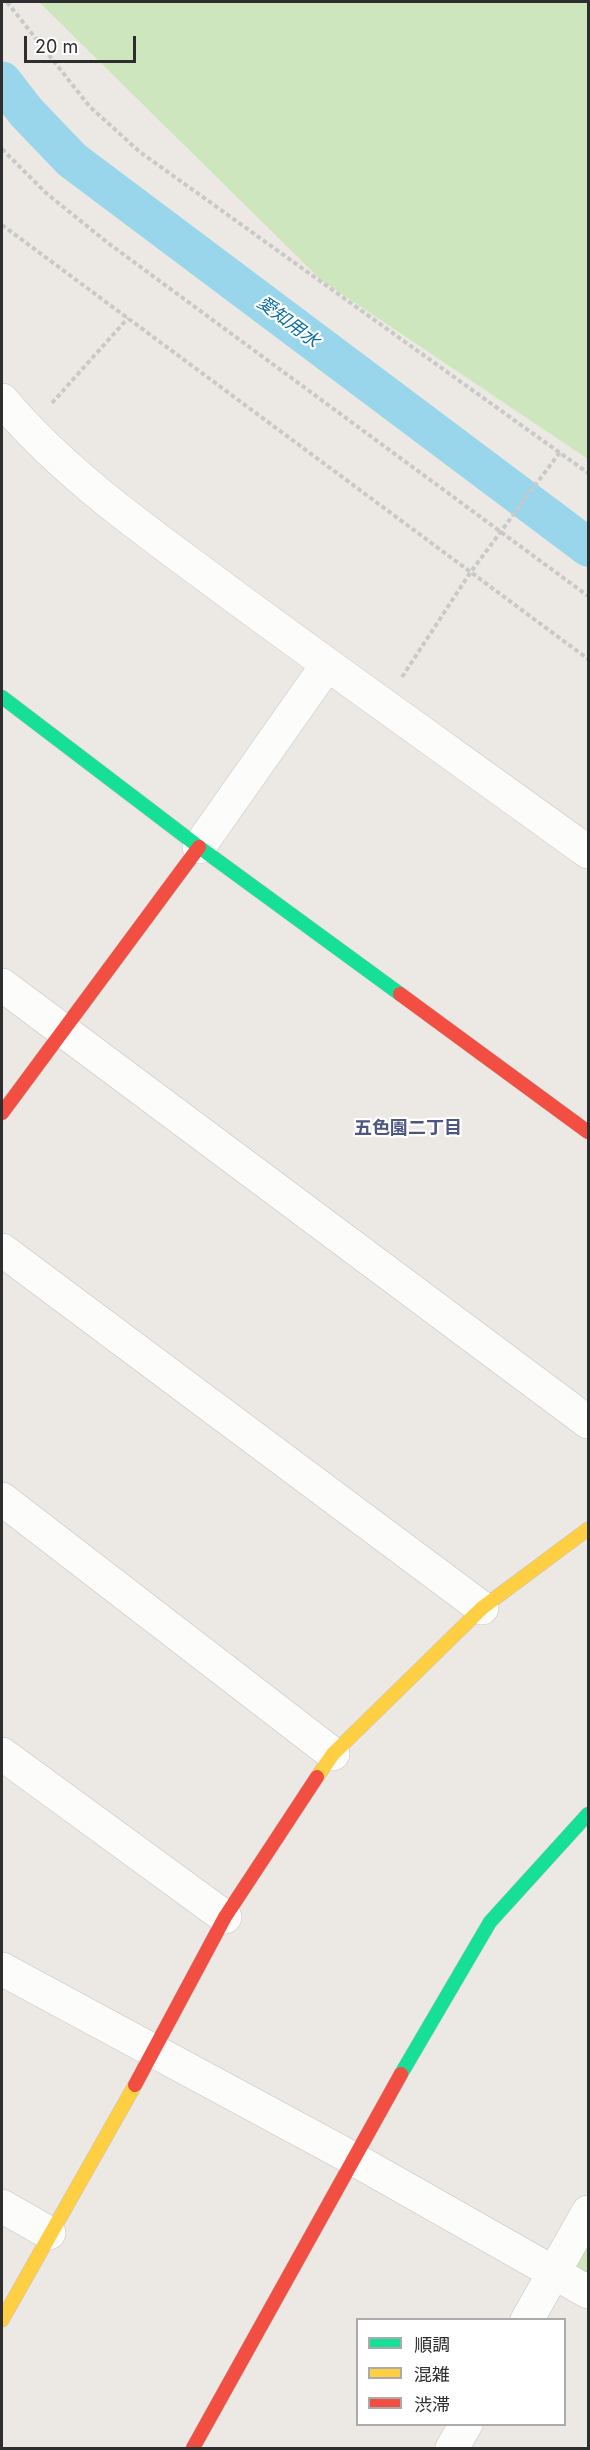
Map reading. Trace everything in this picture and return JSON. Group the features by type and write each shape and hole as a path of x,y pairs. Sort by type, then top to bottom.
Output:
{"street":[{"path":"2,400 27,430 100,496 327,665 588,852"},
{"path":"2,1113 199,847 327,665"},
{"path":"2,697 199,847 588,1132"},
{"path":"2,985 588,1422"},
{"path":"2,1250 482,1608"},
{"path":"2,1499 333,1754"},
{"path":"2,2320 49,2233 154,2051 225,1917 333,1754 482,1608 588,1530"},
{"path":"2,1754 225,1917"},
{"path":"193,2448 352,2158 490,1922 588,1814"},
{"path":"2,1969 352,2158 588,2292"},
{"path":"2,2206 49,2233"},
{"path":"528,2318 588,2212"},
{"path":"452,2448 465,2426"}],"path":[{"path":"7,2 90,107 140,152 588,473"},
{"path":"2,149 46,193 108,243 588,596"},
{"path":"2,225 588,659"},
{"path":"27,430 128,318"},
{"path":"384,705 470,573 560,452"}],"green space":[{"path":"39,2 588,2 588,459 321,280"},
{"path":"588,2234 588,2280 569,2269"}],"waterway":[{"name":"愛知用水","path":"2,81 26,112 72,160 588,547"}],"traffic: fast":[{"path":"2,697 199,847 400,994"},
{"path":"401,2074 490,1922 588,1814"}],"traffic: slow":[{"path":"317,1777 333,1754 482,1608 588,1529"},
{"path":"2,2320 135,2085"}],"traffic: jam":[{"path":"2,1113 199,847"},
{"path":"400,994 588,1132"},
{"path":"135,2085 225,1917 317,1777"},
{"path":"193,2448 401,2074"}],"district":[{"name":"五色園二丁目","path":"408,1129"}]}
